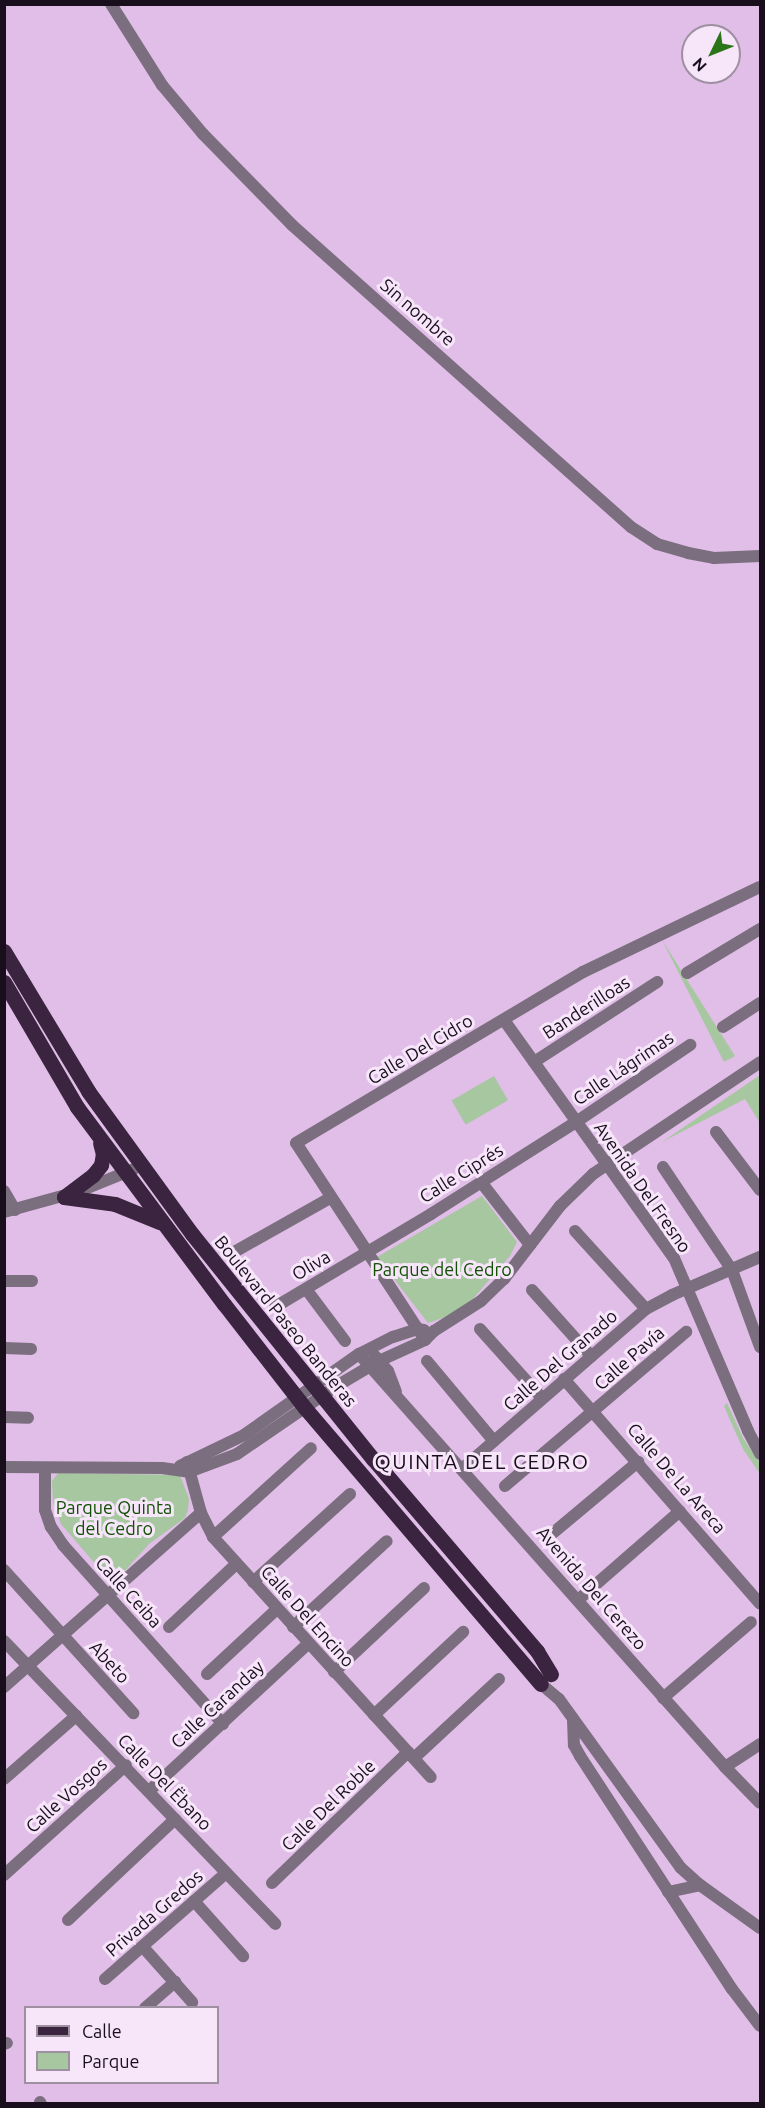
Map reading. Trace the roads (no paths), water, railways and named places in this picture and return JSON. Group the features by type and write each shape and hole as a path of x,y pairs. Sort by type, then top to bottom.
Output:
{"main road":[{"name":"Boulevard Paseo Banderas","path":"4,951 88,1092 192,1234 317,1391 537,1651 546,1679"},
{"name":"Boulevard Paseo Banderas","path":"4,982 77,1107 124,1174 301,1402 546,1679"},
{"path":"64,1197 93,1175 101,1165 104,1154 99,1138"},
{"path":"64,1197 115,1204 162,1223"}],"street":[{"name":"Sin nombre","path":"111,4 162,85 203,134 283,216 631,528 657,544 688,553 714,558 760,556"},
{"name":"Calle Del Cidro","path":"429,1336 417,1329 365,1253 296,1143 583,972 760,887"},
{"path":"687,973 760,929"},
{"name":"Banderilloas","path":"534,1062 657,982"},
{"path":"723,1027 760,1003"},
{"name":"Avenida Del Fresno","path":"504,1020 674,1258 760,1454"},
{"name":"Calle Lágrimas","path":"576,1122 690,1045"},
{"path":"317,1391 429,1336 466,1312 488,1295 576,1190 607,1164 760,1062"},
{"name":"Calle Ciprés","path":"365,1253 576,1122"},
{"path":"716,1132 760,1190"},
{"path":"4,1191 10,1211 64,1197 141,1165"},
{"path":"663,1167 732,1270 760,1347"},
{"path":"481,1182 530,1245"},
{"path":"236,1251 330,1198"},
{"path":"574,1231 646,1309"},
{"name":"Oliva","path":"275,1307 365,1253"},
{"name":"Calle Del Granado","path":"463,1468 646,1309 687,1288 760,1257"},
{"path":"4,1281 32,1281"},
{"path":"306,1289 345,1341"},
{"path":"532,1290 591,1356"},
{"path":"4,1467 184,1468 301,1402 364,1351 417,1329"},
{"path":"480,1329 542,1398"},
{"name":"Calle Pavía","path":"505,1486 595,1412 686,1332"},
{"path":"4,1348 31,1349"},
{"name":"Avenida Del Cerezo","path":"364,1351 374,1364 388,1371 398,1396 663,1698 760,1803"},
{"path":"427,1361 494,1441"},
{"name":"Calle De La Areca","path":"564,1379 760,1604"},
{"path":"4,1417 28,1418"},
{"path":"748,1431 760,1425"},
{"path":"213,1537 311,1448"},
{"path":"547,1538 638,1462"},
{"name":"Calle Ceiba","path":"45,1468 45,1510 51,1527 63,1545 223,1724"},
{"name":"Calle Del Encino","path":"184,1468 213,1537 293,1628 431,1777"},
{"path":"253,1582 350,1494"},
{"path":"578,1600 680,1511"},
{"path":"4,1687 201,1513"},
{"path":"293,1628 387,1541"},
{"path":"169,1627 236,1564"},
{"name":"Abeto","path":"4,1570 132,1713"},
{"path":"334,1672 424,1588"},
{"path":"207,1674 277,1609"},
{"path":"663,1698 751,1622"},
{"path":"374,1715 463,1632"},
{"name":"Calle Del Ëbano","path":"4,1641 126,1765 275,1924"},
{"name":"Calle Caranday","path":"149,1791 308,1644"},
{"name":"Calle Del Roble","path":"272,1883 411,1755 499,1679"},
{"name":"Boulevard Paseo Banderas","path":"546,1679 681,1868 700,1885 760,1928"},
{"path":"4,1779 76,1716"},
{"path":"573,1719 574,1745 580,1756 732,1989 760,2026"},
{"path":"725,1767 760,1744"},
{"name":"Calle Vosgos","path":"4,1875 126,1765"},
{"path":"68,1920 175,1819"},
{"name":"Privada Gredos","path":"105,1979 226,1873"},
{"path":"668,1892 700,1885"},
{"path":"194,1901 243,1956"},
{"path":"143,1947 192,2002"},
{"path":"146,2006 175,1982"}],"district":[{"name":"QUINTA DEL CEDRO","path":"482,1461"}],"park label":[{"name":"Parque del Cedro","path":"442,1269"},
{"name":"Parque Quinta del Cedro","path":"114,1518"}]}
